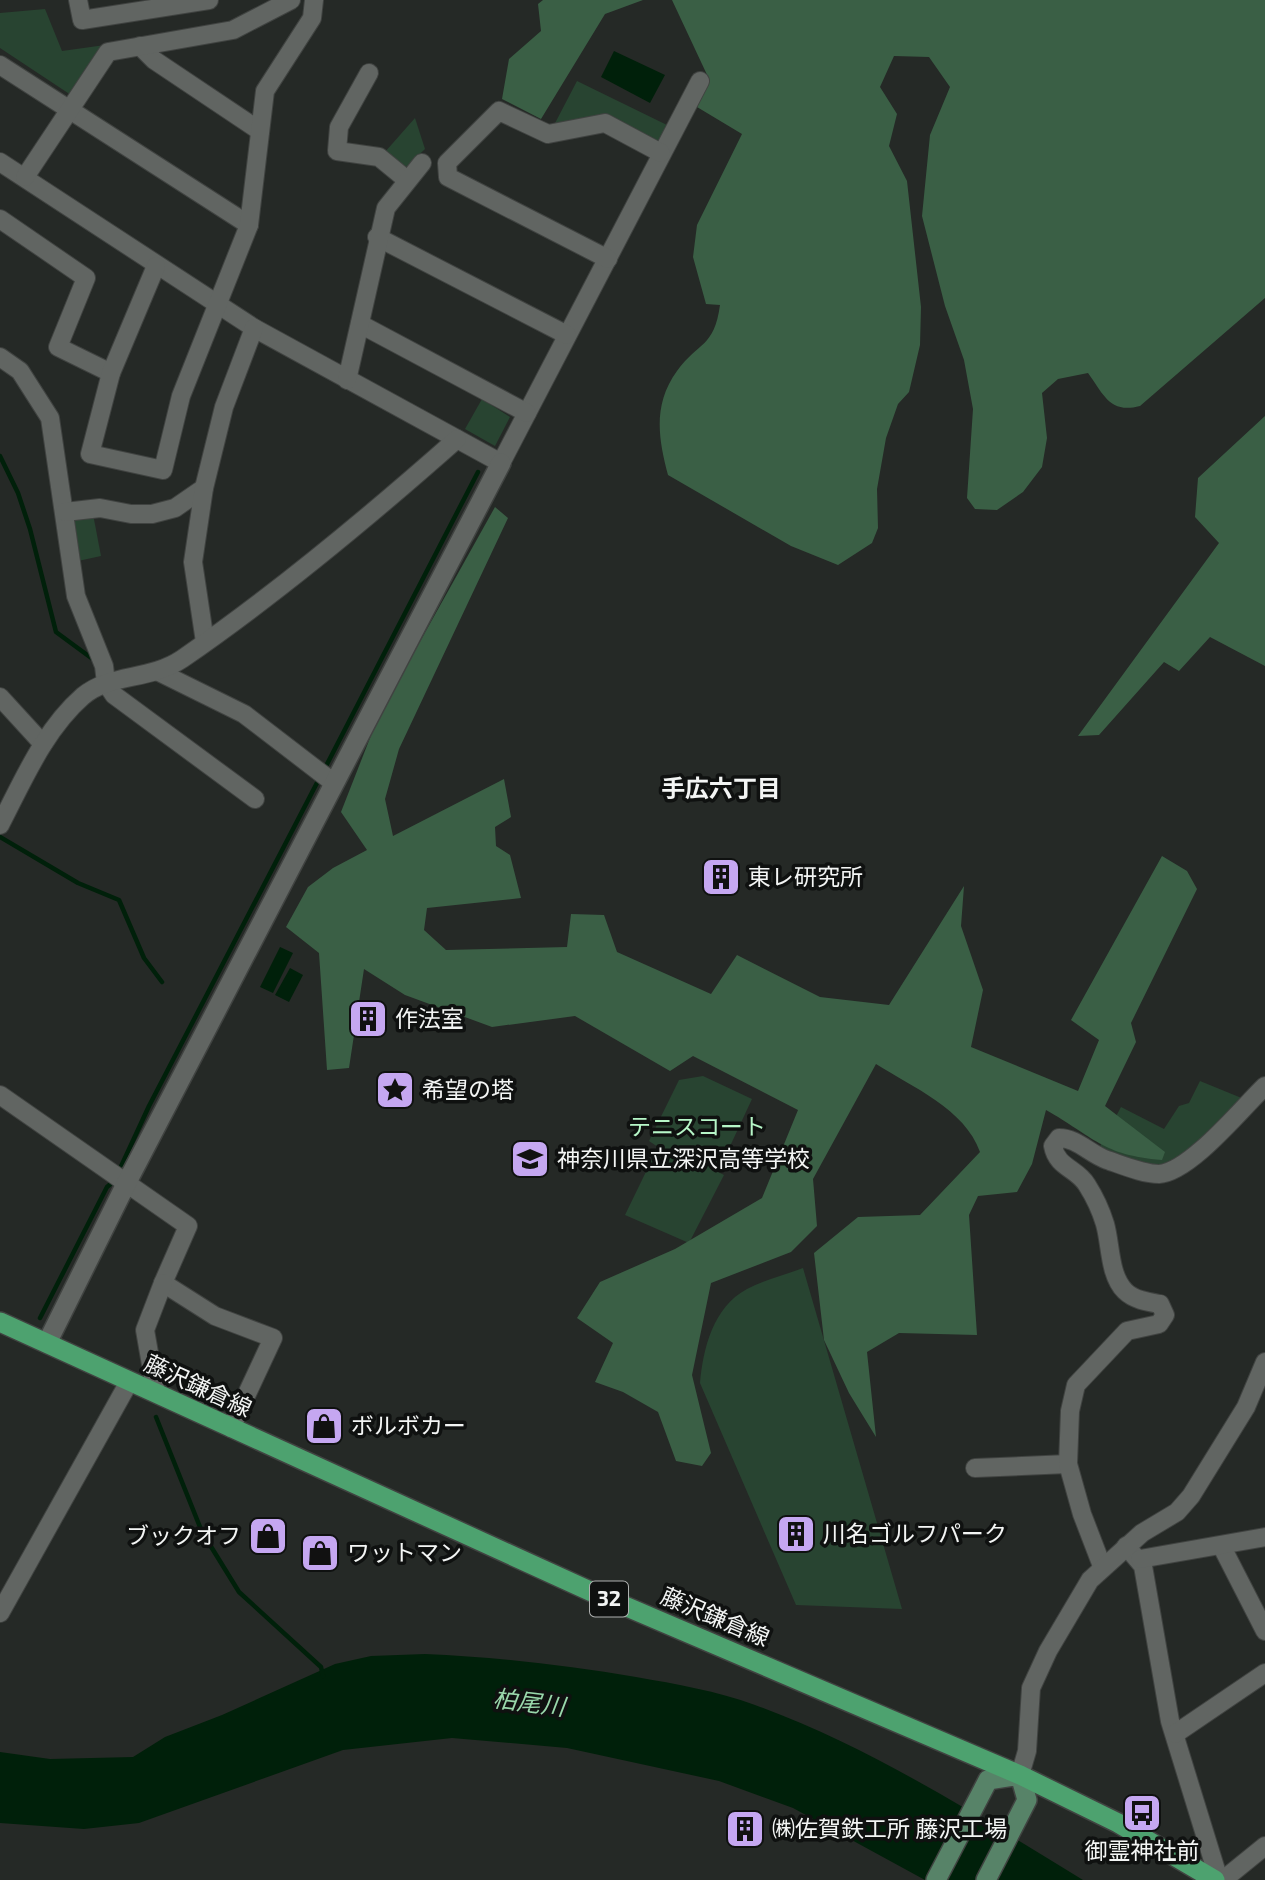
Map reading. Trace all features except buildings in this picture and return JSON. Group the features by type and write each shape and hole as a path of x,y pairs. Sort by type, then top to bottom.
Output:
{"main road":[{"name":"藤沢鎌倉線","path":"0,1322 592,1592 1020,1775 1118,1823 1219,1880"},
{"path":"936,1880 988,1780 1020,1775 1027,1800 986,1880"}],"street":[{"path":"78,0 82,20 209,0"},
{"path":"25,177 68,108 108,52 233,30 291,0"},
{"path":"156,266 111,373 90,454 163,470 181,396 249,226 265,91 312,18 314,0"},
{"path":"140,46 154,60 260,131"},
{"path":"0,65 249,226"},
{"path":"369,73 339,127 337,151 379,157 407,180"},
{"path":"47,1343 127,1182 700,81"},
{"path":"608,259 448,177 447,163 499,111 548,134 605,123 661,153"},
{"path":"0,162 254,328 501,463"},
{"path":"347,380 377,237 386,208 422,163"},
{"path":"0,219 86,278 58,347 111,373"},
{"path":"377,237 567,335"},
{"path":"360,324 527,413"},
{"path":"205,642 193,562 204,488 224,407 254,328"},
{"path":"0,357 20,371 50,418 76,596 103,666 106,682 114,695 255,799"},
{"path":"0,825 43,744 71,708 85,695 106,682 159,672 205,642 403,487 457,439"},
{"path":"65,512 100,508 131,514 152,513 175,508 204,488"},
{"path":"159,672 244,714 334,783"},
{"path":"0,697 43,744"},
{"path":"1102,1566 1082,1514 1068,1464 1070,1411 1076,1385 1128,1331 1158,1324 1165,1315 1160,1304 1140,1300 1125,1291 1117,1278 1104,1222 1086,1183 1077,1172 1066,1168 1055,1156 1054,1146 1059,1138 1068,1138 1102,1159 1158,1174 1181,1167 1265,1086"},
{"path":"0,1095 188,1226 145,1330 156,1393"},
{"path":"163,1283 215,1316 273,1338 231,1428"},
{"path":"1020,1775 1027,1751 1031,1688 1048,1651 1090,1580 1126,1546 1177,1512 1191,1496 1246,1407 1265,1363"},
{"path":"0,1613 129,1382"},
{"path":"975,1468 1068,1464"},
{"path":"1140,1559 1222,1547 1265,1537"},
{"path":"1126,1546 1140,1559 1165,1697 1219,1880 1265,1846"},
{"path":"1222,1547 1265,1631"},
{"path":"1175,1734 1265,1673"}],"green space":[{"path":"45,9 62,51 105,45 71,95 0,48 0,13"},
{"path":"577,81 667,125 659,140 653,142 605,116 553,127"},
{"path":"415,118 425,149 405,168 385,152"},
{"path":"482,399 510,417 495,446 465,429"},
{"path":"93,514 101,556 78,561 73,517"},
{"name":"テニスコート","path":"703,1076 752,1099 718,1172 724,1175 689,1243 625,1215 658,1147 649,1141 679,1080"},
{"path":"1200,1081 1244,1099 1191,1150 1168,1164 1150,1166 1098,1150 1121,1107 1164,1129 1179,1106 1189,1103"},
{"path":"803,1268 902,1609 796,1605 700,1383 707,1343 726,1307 747,1289"}],"shaded area":[{"path":"543,0 643,0 605,14 541,119 502,99 509,59 541,31 538,4"},
{"path":"672,0 1265,0 1265,298 1140,406 1130,408 1115,405 1088,373 1058,379 1042,393 1047,438 1042,467 1023,492 997,510 975,509 967,498 973,409 964,360 945,306 922,216 930,135 950,87 929,57 894,56 880,87 897,114 889,146 907,181 921,307 920,345 909,392 898,404 886,438 877,489 878,528 872,543 838,565 791,546 668,475 660,435 664,396 677,371 710,337 720,305 706,304 693,257 697,225 742,134 697,107 709,79"},
{"path":"1265,416 1265,666 1210,637 1179,671 1164,662 1099,735 1078,736 1219,543 1195,517 1198,478"},
{"path":"495,507 508,518 399,749 385,799 393,836 504,779 511,817 495,827 496,846 510,855 521,898 427,908 424,930 446,950 567,947 571,914 604,915 617,952 711,994 737,955 820,997 889,1005 964,886 961,926 983,990 971,1047 1078,1091 1099,1040 1071,1020 1162,856 1187,871 1197,889 1131,1023 1136,1042 1105,1106 1165,1152 1162,1160 1142,1158 1112,1149 1046,1110 1032,1164 1017,1192 978,1196 969,1215 977,1335 899,1333 867,1352 876,1437 849,1393 824,1340 814,1253 858,1217 920,1215 980,1152 962,1123 936,1100 876,1064 813,1179 817,1226 791,1252 711,1283 692,1375 711,1453 702,1466 676,1461 658,1412 623,1392 595,1382 613,1343 577,1318 600,1282 675,1249 762,1198 798,1110 693,1056 670,1071 575,1016 492,1027 405,995 364,969 349,1068 327,1070 319,953 286,927 308,887 333,868 367,850 341,812 379,715"}],"water":[{"path":"614,51 665,75 650,103 601,77"},
{"path":"280,947 293,953 273,993 260,987"},
{"path":"290,968 303,975 289,1002 275,995"},
{"name":"柏尾川","path":"425,1654 505,1659 610,1673 696,1688 755,1705 882,1762 1083,1880 925,1880 793,1808 719,1781 567,1748 452,1738 343,1750 139,1823 84,1829 0,1823 0,1752 50,1759 133,1757 165,1737 222,1715 335,1664 371,1656"}],"waterway":[{"path":"0,456 18,493 30,529 56,632 94,660"},
{"path":"325,768 478,472"},
{"path":"118,1173 149,1106 319,779"},
{"path":"0,837 78,883 119,900 144,958 162,982"},
{"path":"40,1318 107,1187 114,1181"},
{"path":"156,1417 202,1532 239,1592 321,1667 323,1676"}],"place":[{"name":"東レ研究所","path":"721,877"},
{"name":"作法室","path":"368,1019"},
{"name":"希望の塔","path":"395,1090"},
{"name":"神奈川県立深沢高等学校","path":"530,1159"},
{"name":"ボルボカー","path":"324,1426"},
{"name":"川名ゴルフパーク","path":"796,1534"},
{"name":"ブックオフ","path":"268,1536"},
{"name":"ワットマン","path":"320,1553"},
{"name":"御霊神社前","path":"1142,1813"},
{"name":"㈱佐賀鉄工所 藤沢工場","path":"745,1829"}],"district":[{"name":"手広六丁目","path":"721,789"}]}
